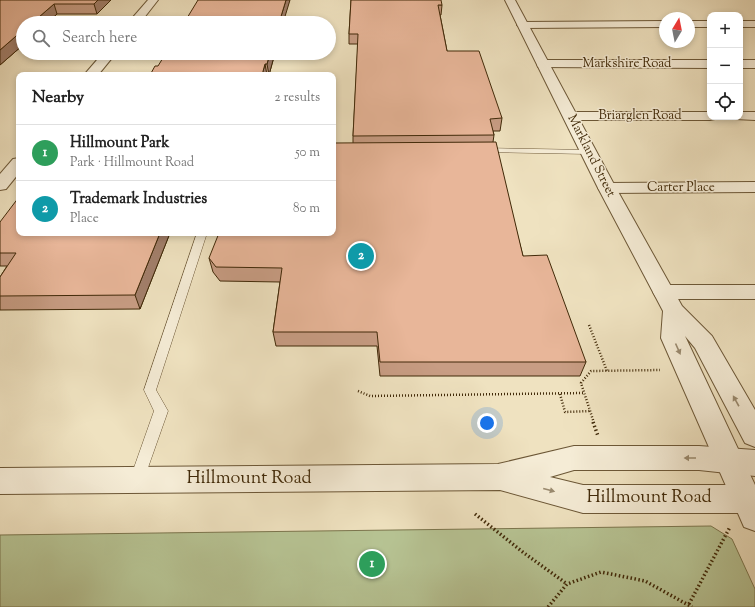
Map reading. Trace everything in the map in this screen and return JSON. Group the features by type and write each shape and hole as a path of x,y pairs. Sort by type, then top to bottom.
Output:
{"street":[{"path":"140,16 153,0"},
{"name":"Markland Street","path":"510,0 588,152 669,302 704,342 755,435"},
{"path":"523,25 659,24"},
{"path":"695,24 707,24"},
{"path":"743,24 755,24"},
{"path":"94,72 104,60"},
{"name":"Markshire Road","path":"543,64 707,64"},
{"path":"743,64 755,64"},
{"name":"Briarglen Road","path":"570,116 707,116"},
{"path":"743,116 755,116"},
{"path":"0,185 16,166"},
{"name":"Carter Place","path":"607,188 755,187"},
{"path":"747,510 742,462 673,338 669,302 755,292"},
{"name":"Hillmount Road","path":"0,480 498,476 574,458 699,458 742,462"},
{"name":"Hillmount Road","path":"498,476 583,499 747,510"}],"lane":[{"path":"477,150 588,152"},
{"path":"137,479 161,411 150,390 201,236"}],"path":[{"path":"589,325 607,371"},
{"path":"599,438 581,383 591,371 660,370"},
{"path":"358,391 370,396 584,393"},
{"path":"560,394 565,412 590,412"},
{"path":"689,604 747,510"},
{"path":"475,514 524,554 567,584"},
{"path":"548,607 567,584 602,572 645,581 692,607"}],"green space":[{"path":"711,526 732,539 755,589 755,607 0,607 0,535"}],"building":[{"path":"0,0 98,0 94,4 54,4 40,16 16,16 16,36 0,50"},
{"path":"198,0 286,0 281,16 188,16"},
{"path":"351,0 441,0 442,5 438,5 447,51 479,51 502,118 490,119 494,135 353,136 358,34 349,34"},
{"path":"162,60 268,60 267,64 265,64 263,72 152,72 155,66 158,66"},
{"path":"496,142 523,256 547,255 586,362 380,362 377,332 273,332 282,268 216,267 209,258 218,236 336,236 336,143"},
{"path":"16,201 16,236 159,236 135,295 0,296 0,277 16,253 0,253 0,222"}],"place":[{"name":"Trademark Industries","path":"361,256"},
{"name":"Hillmount Park","path":"372,564"}]}
